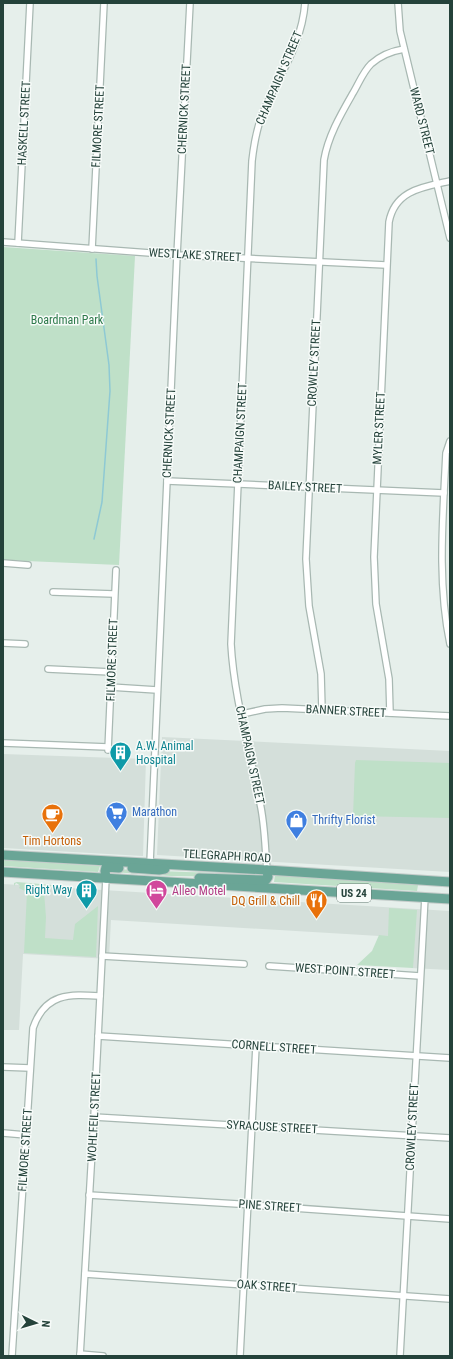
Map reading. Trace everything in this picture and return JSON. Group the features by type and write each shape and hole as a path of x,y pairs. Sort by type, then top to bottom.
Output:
{"main road":[{"name":"TELEGRAPH ROAD","path":"3,855 450,882"},
{"path":"106,878 106,867 159,870 180,865"},
{"path":"184,882 200,878 266,880 268,877 267,870"},
{"name":"US 24","path":"3,872 450,899"},
{"path":"425,897 423,889 425,887 450,888"}],"street":[{"name":"HASKELL STREET","path":"18,243 30,3"},
{"name":"FILMORE STREET","path":"92,248 104,3"},
{"name":"CHERNICK STREET","path":"150,863 177,255 190,3"},
{"name":"CHAMPAIGN STREET","path":"267,870 261,804 234,676 231,644 252,161 255,136 264,108 294,48 301,26 305,3"},
{"name":"WARD STREET","path":"398,3 398,21 404,49 450,238"},
{"name":"CROWLEY STREET","path":"322,710 321,674 309,606 306,559 323,168 325,153 330,137 364,72 380,58 390,52 404,49"},
{"name":"MYLER STREET","path":"390,713 389,679 379,625 374,584 376,490 389,222 394,206 400,199 412,190 450,181"},
{"name":"WESTLAKE STREET","path":"3,242 177,255 386,265"},
{"path":"450,441 446,453 442,581 450,644"},
{"name":"BAILEY STREET","path":"167,481 444,493"},
{"path":"3,563 28,565"},
{"name":"FILMORE STREET","path":"3,743 108,748 116,570"},
{"path":"53,592 114,594"},
{"path":"3,643 25,644"},
{"path":"48,669 111,672"},
{"path":"110,688 157,690"},
{"name":"BANNER STREET","path":"242,714 271,709 450,716"},
{"name":"WOHLFEIL STREET","path":"80,1355 106,878"},
{"name":"CROWLEY STREET","path":"400,1356 425,897"},
{"path":"102,956 244,964"},
{"name":"WEST POINT STREET","path":"269,966 420,976"},
{"name":"FILMORE STREET","path":"12,1356 32,1028 37,1017 44,1008 53,1001 66,996 100,996"},
{"name":"CORNELL STREET","path":"98,1036 450,1058"},
{"path":"240,1356 256,1046"},
{"path":"3,1067 30,1068"},
{"name":"SYRACUSE STREET","path":"94,1117 450,1138"},
{"path":"3,1133 26,1135"},
{"name":"PINE STREET","path":"89,1195 450,1218"},
{"name":"OAK STREET","path":"84,1274 450,1298"},
{"path":"80,1355 103,1356"}],"shaded area":[{"path":"162,737 450,751 450,872 157,855"},
{"path":"3,754 146,759 143,856 3,848"},
{"path":"3,884 450,911 450,970 411,968 413,938 111,920 109,959 23,954 19,1030 3,1030"}],"green space":[{"name":"Boardman Park","path":"3,247 135,256 119,565 3,560"},
{"path":"356,760 450,763 450,818 353,816"},
{"path":"3,860 100,866 98,872 3,866"},
{"path":"115,869 262,875 262,877 171,876 112,872"},
{"path":"275,875 418,885 417,891 274,882"},
{"path":"17,882 52,885 44,892 46,917 45,938 73,940 75,924 98,906 96,957 24,953 27,892 19,888 20,886 16,883 14,886 14,883"},
{"path":"389,908 417,910 413,968 357,965 372,951 379,935 388,936"}],"waterway":[{"path":"94,539 102,502 110,391 109,365 96,259"}],"place":[{"name":"A.W. Animal Hospital","path":"121,772"},
{"name":"Marathon","path":"117,832"},
{"name":"Tim Hortons","path":"52,834"},
{"name":"Thrifty Florist","path":"297,840"},
{"name":"Right Way","path":"87,910"},
{"name":"Alleo Motel","path":"156,910"},
{"name":"DQ Grill & Chill","path":"316,920"}]}
